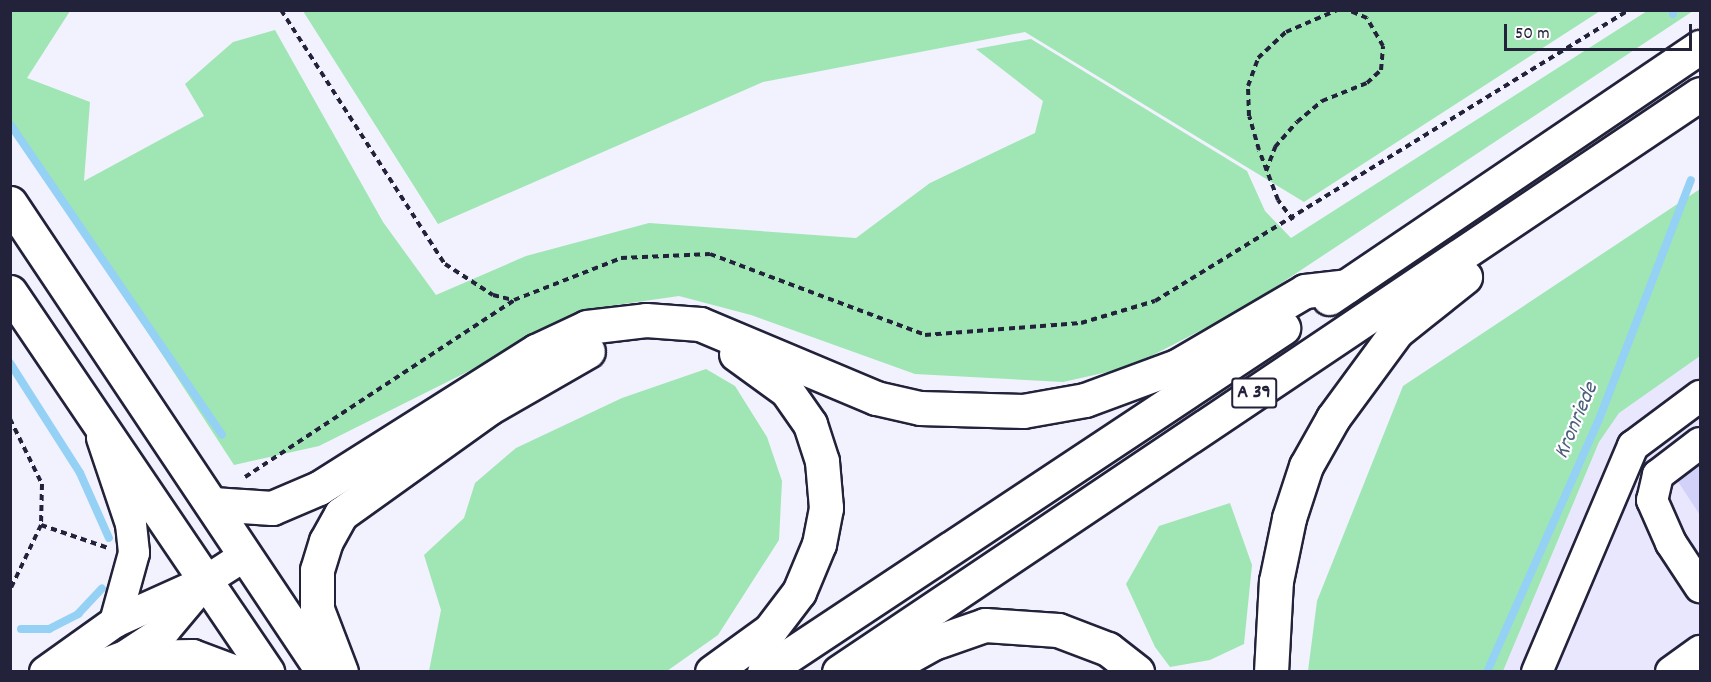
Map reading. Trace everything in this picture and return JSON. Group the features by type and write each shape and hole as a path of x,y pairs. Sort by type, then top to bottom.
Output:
{"main road":[{"name":"A 39","path":"764,672 1347,286 1701,47"},
{"name":"A 39","path":"839,672 1701,94"},
{"path":"1271,672 1276,581 1289,518 1306,466 1333,418 1397,331 1441,293 1568,207 1670,114"},
{"path":"10,203 323,672"},
{"path":"213,504 272,508 320,488 536,351 587,327 646,320 700,324 876,398 920,408 1023,411 1085,400 1177,366 1305,291 1347,286"},
{"path":"10,292 207,580 267,672"},
{"path":"341,672 317,609 317,570 326,541 341,514 548,371 598,345 650,334 699,339 762,369 787,391 810,423 822,461 826,508 819,544 799,592 770,630 712,672"},
{"path":"881,672 933,643 985,625 1058,630 1107,649 1137,672"}],"street":[{"path":"1537,672 1633,446 1701,396"},
{"path":"97,420 131,524 134,553 130,581 115,622"},
{"path":"1701,443 1658,474 1652,500 1671,543 1701,587"},
{"path":"45,672 115,622 207,580 246,555"},
{"path":"82,672 125,656 166,629 207,580"},
{"path":"1671,672 1701,651"},
{"path":"125,656 193,655 238,672"}],"path":[{"path":"281,10 445,264 493,295 514,300"},
{"path":"1293,220 1266,171 1249,116 1248,86 1258,58 1286,32 1338,10"},
{"path":"1266,171 1275,147 1297,122 1322,102 1367,84 1381,69 1383,46 1367,18 1348,10"},
{"path":"213,504 322,424 514,300 621,258 710,254 925,335 1006,332 1081,323 1155,301 1293,220 1629,10"},
{"path":"10,419 42,484 40,525 10,590"},
{"path":"40,525 95,546 134,553"}],"shaded area":[{"path":"1700,191 1700,671 1381,671 1447,366 1512,314"}],"green space":[{"path":"11,11 70,11 27,78 90,102 84,181 204,116 185,84 233,42 275,30 383,222 436,295 526,256 649,223 856,238 930,183 1035,133 1043,101 976,49 1031,39 1247,171 1265,211 1291,238 1647,11 1693,11 1242,309 1130,367 1063,382 915,374 751,315 679,296 595,308 319,446 234,465 11,122"},
{"path":"303,11 1600,11 1304,202 1025,32 763,82 438,224"},
{"path":"1700,189 1700,356 1619,413 1599,442 1503,671 1308,671 1317,601 1403,386"},
{"path":"706,369 735,386 767,437 782,481 779,540 718,635 667,671 429,671 441,610 424,555 464,518 475,483 516,448 622,398"},
{"path":"1230,503 1252,565 1244,644 1210,660 1170,667 1155,647 1126,584 1159,526"}],"building":[{"path":"1700,452 1700,515 1671,471"}],"waterway":[{"path":"10,124 222,435"},
{"name":"Kronriede","path":"1487,672 1598,422 1691,180"},
{"path":"10,363 80,473 109,538"},
{"path":"21,629 49,629 78,614 102,588"}]}
